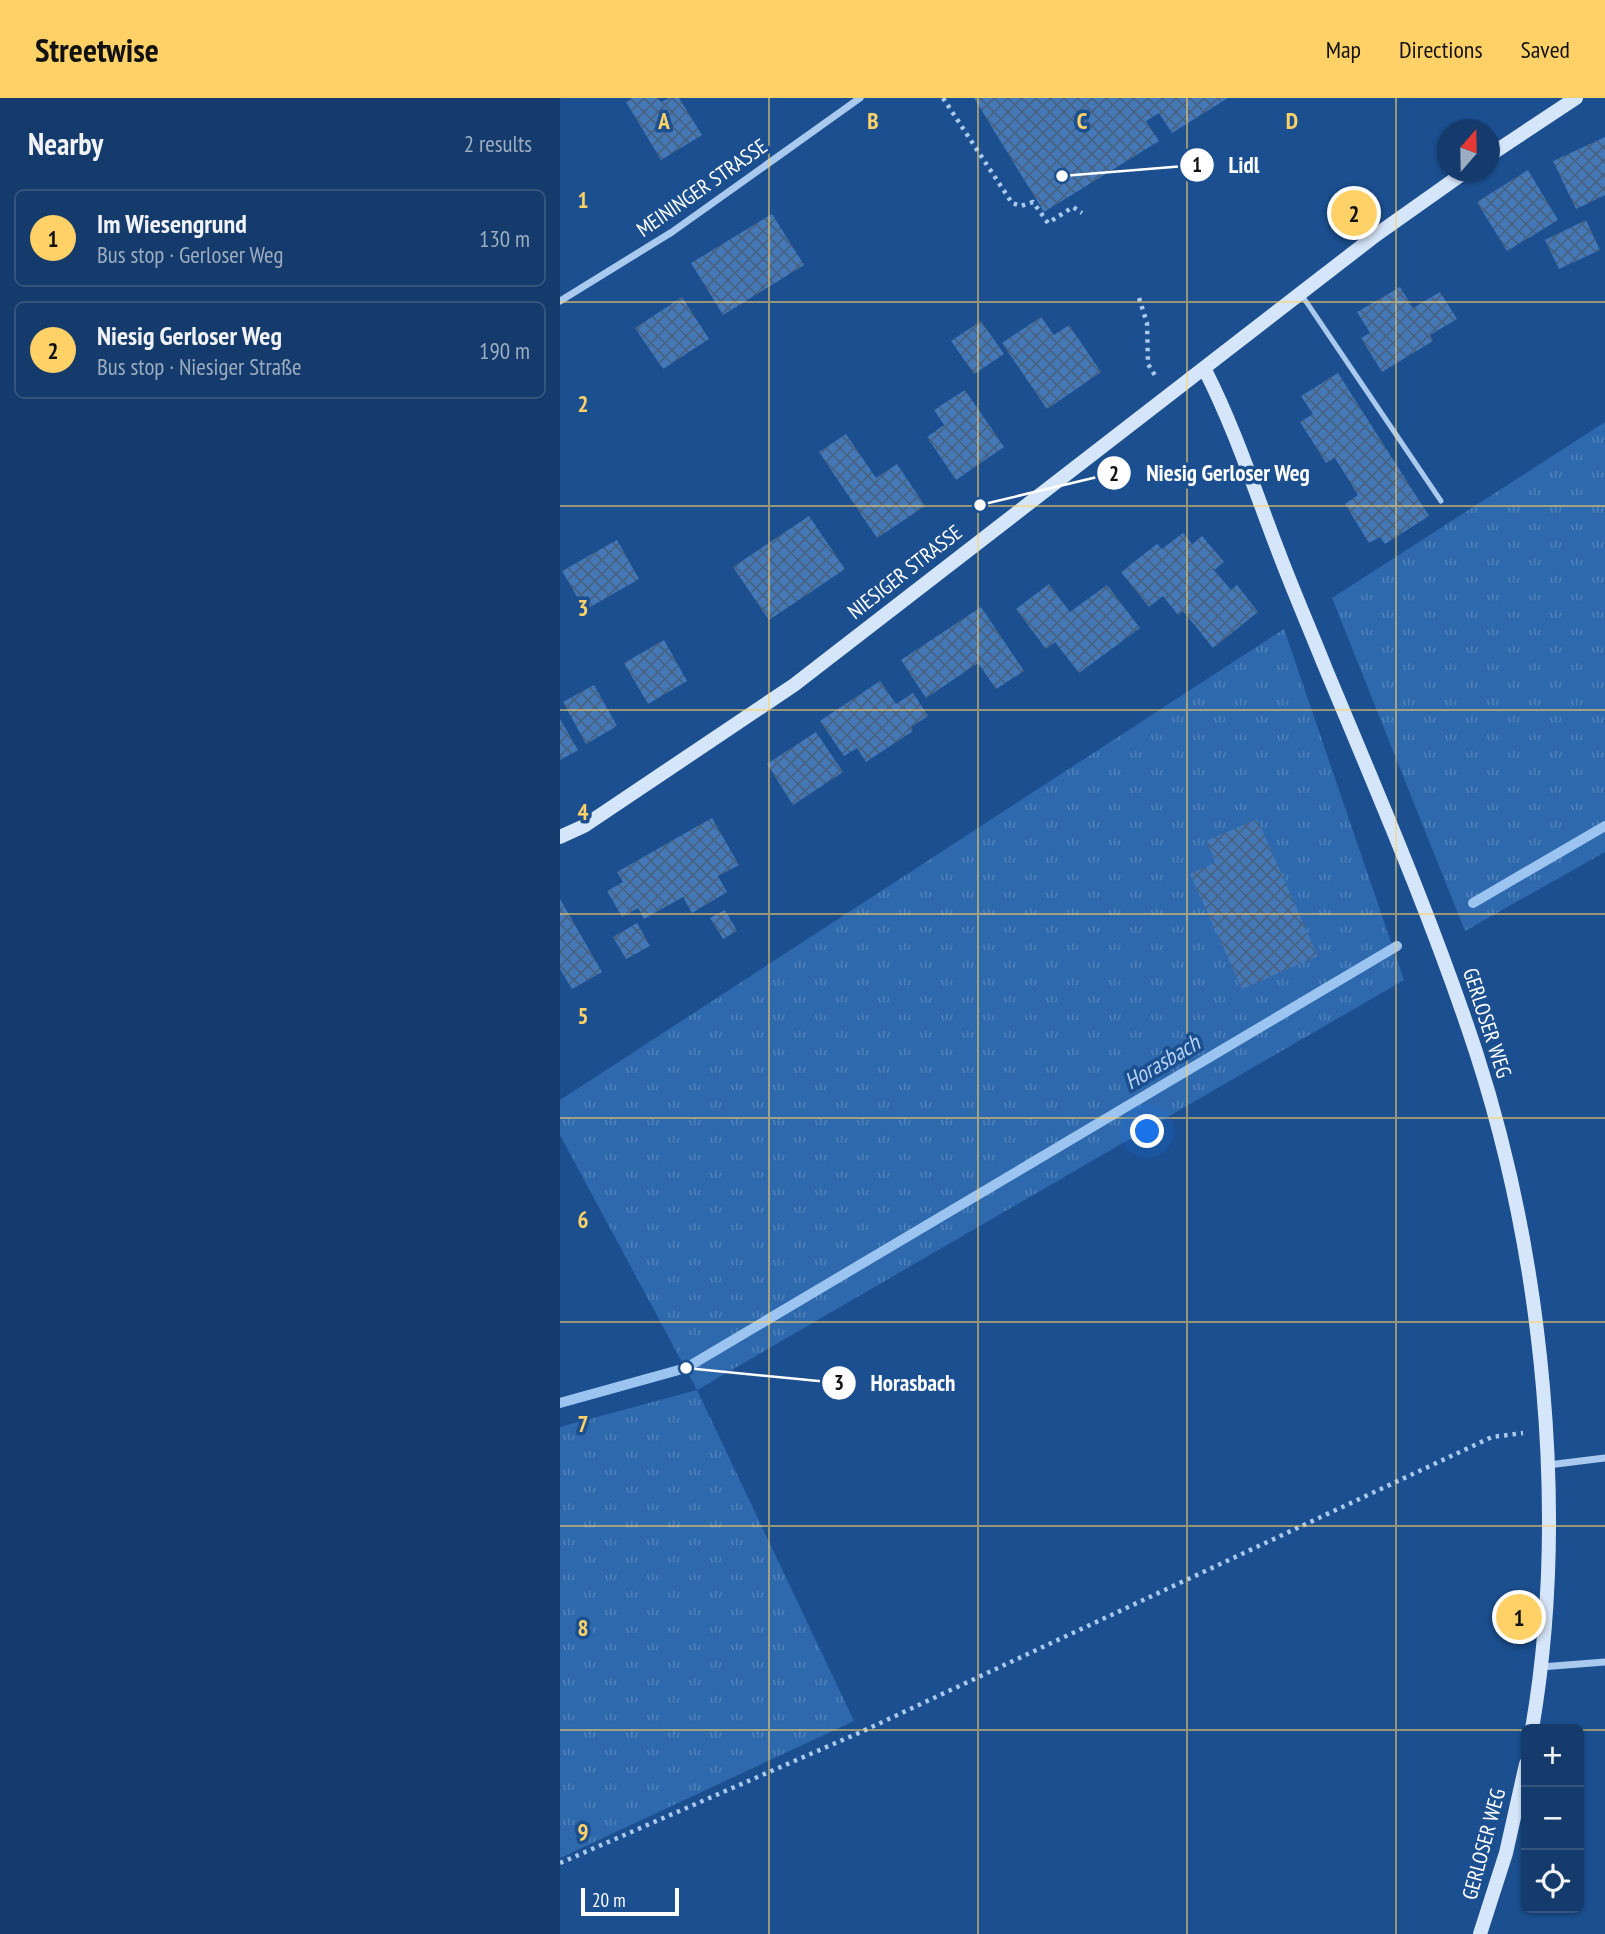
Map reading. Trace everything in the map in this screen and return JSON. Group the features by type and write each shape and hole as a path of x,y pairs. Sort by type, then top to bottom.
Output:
{"street":[{"name":"MEININGER STRASSE","path":"560,301 672,232 860,98"},
{"path":"1500,148 1576,98"},
{"name":"NIESIGER STRASSE","path":"560,837 584,826 794,685 1301,294 1452,182"},
{"name":"GERLOSER WEG","path":"1205,370 1228,416 1278,550 1437,938 1477,1056 1510,1177 1532,1304 1548,1465 1548,1545 1541,1667 1533,1724"},
{"path":"1548,1465 1605,1458"},
{"path":"1541,1667 1605,1662"},
{"name":"GERLOSER WEG","path":"1480,1934 1506,1853 1521,1786"}],"lane":[{"path":"1301,294 1441,500"}],"path":[{"path":"943,98 1012,203 1021,205 1032,202 1048,223 1073,207 1082,213"},
{"path":"1139,298 1147,323 1148,364 1168,397"},
{"path":"560,1863 861,1732 1492,1437 1546,1430"}],"green space":[{"path":"1605,422 1605,852 1465,931 1332,598"},
{"path":"1284,629 1404,980 697,1390 560,1135 560,1100"},
{"path":"697,1390 854,1721 560,1858 560,1427"}],"building":[{"path":"632,98 658,98 661,102 669,98 679,98 702,135 661,160 626,102"},
{"path":"974,98 1228,98 1172,133 1159,113 1146,121 1159,141 1044,212"},
{"path":"1605,137 1605,195 1576,209 1553,161"},
{"path":"1528,170 1558,220 1507,251 1477,202"},
{"path":"772,214 804,265 723,315 691,263"},
{"path":"1586,220 1600,250 1559,269 1545,240"},
{"path":"1400,287 1413,308 1440,292 1457,319 1430,335 1433,341 1382,372 1361,338 1370,333 1357,312"},
{"path":"682,297 709,339 663,369 635,328"},
{"path":"1041,317 1054,335 1069,325 1101,372 1047,409 1002,343"},
{"path":"981,321 1004,354 974,374 951,341"},
{"path":"1338,373 1429,516 1385,544 1380,537 1369,543 1345,504 1358,495 1335,458 1326,463 1300,422 1313,414 1301,396"},
{"path":"965,390 1004,447 956,480 927,437 944,425 934,410"},
{"path":"846,434 876,478 897,464 925,506 877,538 819,452"},
{"path":"809,516 845,569 769,620 733,567"},
{"path":"1183,533 1192,544 1202,536 1224,562 1214,570 1231,590 1237,585 1258,612 1213,648 1183,611 1178,615 1163,596 1149,607 1121,572 1157,544 1162,549"},
{"path":"617,540 639,579 585,610 562,571"},
{"path":"1049,584 1070,612 1107,585 1140,628 1079,673 1055,642 1046,649 1016,609"},
{"path":"981,607 1024,671 996,689 978,663 926,698 901,660"},
{"path":"664,640 687,681 648,704 624,663"},
{"path":"880,681 896,704 913,693 928,716 911,727 913,731 866,762 857,748 844,756 820,721"},
{"path":"594,685 617,726 586,744 563,702"},
{"path":"560,719 578,750 560,760"},
{"path":"816,732 843,772 793,805 767,764"},
{"path":"712,818 739,865 718,876 727,892 692,913 683,897 644,919 638,908 622,917 607,891 623,882 617,872"},
{"path":"1257,819 1318,956 1242,989 1190,874 1216,862 1206,841"},
{"path":"560,899 602,972 572,989 560,969"},
{"path":"725,910 737,931 723,939 710,918"},
{"path":"637,923 650,946 626,959 613,937"}],"waterway":[{"name":"Horasbach","path":"1473,903 1605,826"},
{"name":"Horasbach","path":"560,1403 686,1368 1397,946"}],"place":[{"name":"Lidl","path":"1062,176"},
{"name":"Niesig Gerloser Weg","path":"1354,213"},
{"name":"Niesig Gerloser Weg","path":"980,505"},
{"name":"Horasbach","path":"686,1368"},
{"name":"Im Wiesengrund","path":"1519,1617"}]}
